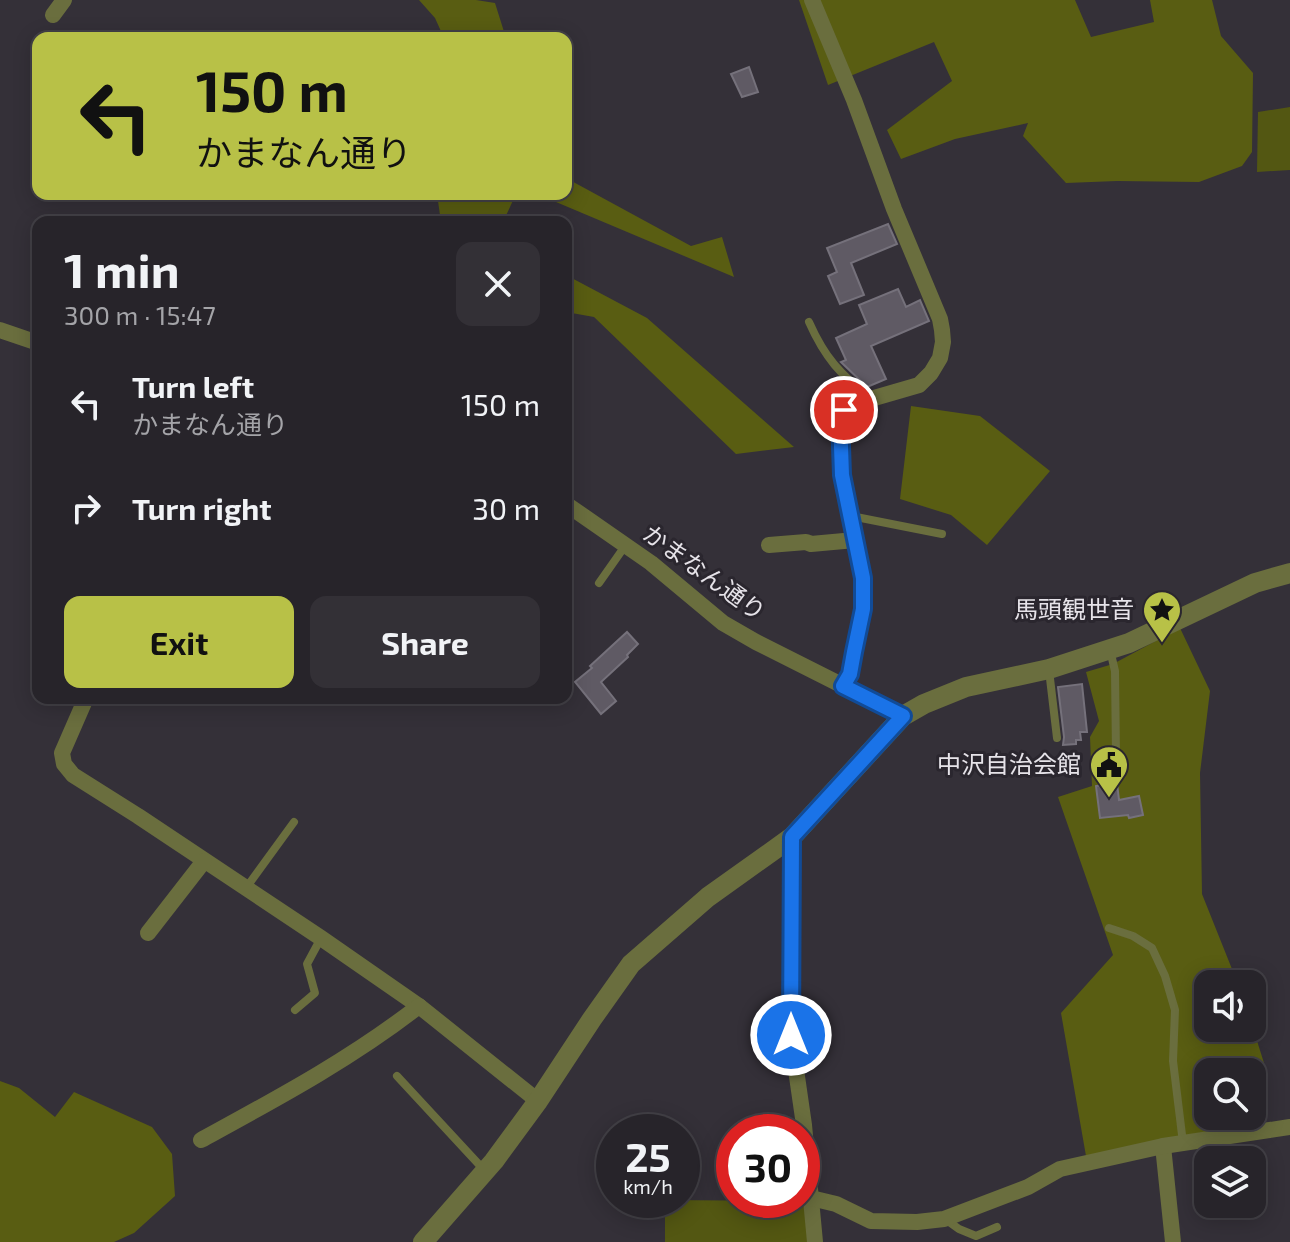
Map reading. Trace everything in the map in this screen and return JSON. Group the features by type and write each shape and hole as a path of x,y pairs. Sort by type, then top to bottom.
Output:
{"street":[{"path":"53,15 64,0"},
{"path":"812,0 935,306 943,342 940,358 919,385 850,405 840,418 842,475 863,578 863,609 850,674 843,686"},
{"path":"0,330 32,341"},
{"name":"かまなん通り","path":"572,508 626,545 723,623 903,716"},
{"path":"769,545 855,540"},
{"path":"423,1242 485,1171 538,1101 631,964 708,897 792,837 903,716 966,687 1049,669 1129,643 1255,583 1290,573"},
{"path":"83,704 62,753 64,764 73,775 419,1006 538,1101"},
{"path":"792,837 791,1035 802,1114"},
{"path":"148,933 204,861"},
{"path":"201,1140 382,1035 419,1006"},
{"path":"820,1200 836,1204 871,1221 944,1219 1028,1187 1060,1169 1163,1146 1290,1127"},
{"path":"1163,1146 1173,1242"},
{"path":"813,1218 815,1242"}],"lane":[{"path":"809,322 830,362 871,399"},
{"path":"850,515 942,534"},
{"path":"599,583 626,545"},
{"path":"1110,650 1115,671 1116,756"},
{"path":"1049,669 1057,738"},
{"path":"245,888 294,822"},
{"path":"1109,928 1133,936 1152,948 1165,976 1175,1010 1173,1061 1183,1143"},
{"path":"295,1010 315,993 307,964 321,938"},
{"path":"397,1076 485,1171"},
{"path":"944,1219 976,1239 997,1227"}],"shaded area":[{"path":"419,0 495,3 504,32 441,32 435,18"},
{"path":"799,0 1075,0 1091,37 1154,22 1150,0 1212,0 1221,36 1253,73 1252,152 1242,166 1199,182 1066,183 1023,136 1028,123 955,139 901,159 887,130 952,81 934,42 828,85"},
{"path":"1290,107 1290,170 1257,172 1258,112"},
{"path":"572,181 691,246 722,237 734,277 551,200 572,200"},
{"path":"438,200 513,200 506,216 440,216"},
{"path":"572,278 647,318 794,447 736,454 594,317 572,313"},
{"path":"911,406 980,416 1050,471 987,545 951,515 900,499"},
{"path":"1180,628 1210,691 1200,773 1202,894 1232,970 1194,970 1194,1042 1257,1042 1262,1058 1194,1058 1194,1130 1215,1130 1086,1156 1061,1013 1113,955 1058,797 1092,786 1090,737 1099,721 1086,672 1113,664"},
{"path":"0,1081 19,1088 55,1117 74,1092 152,1127 172,1154 175,1196 134,1233 114,1242 0,1242"},
{"path":"700,1200 716,1200 716,1218 808,1218 810,1242 665,1242 665,1218 700,1218"}],"building":[{"path":"749,67 758,92 742,97 731,74"},
{"path":"888,224 897,244 851,263 864,295 840,304 828,276 837,272 827,248"},
{"path":"898,289 906,307 920,300 929,321 871,346 886,379 867,387 841,362 846,360 836,338 867,324 859,305"},
{"path":"627,632 638,644 601,682 616,701 601,714 575,682"},
{"path":"1082,684 1087,732 1080,732 1081,740 1076,740 1076,744 1063,745 1058,687"},
{"path":"1117,783 1119,800 1139,796 1143,815 1100,818 1096,786"}],"place":[{"name":"馬頭観世音","path":"1162,644"},
{"name":"中沢自治会館","path":"1109,799"}],"route":[{"path":"791,1035 792,837 903,716 843,686 850,674 863,609 863,578 842,475 840,418 844,410"}]}
